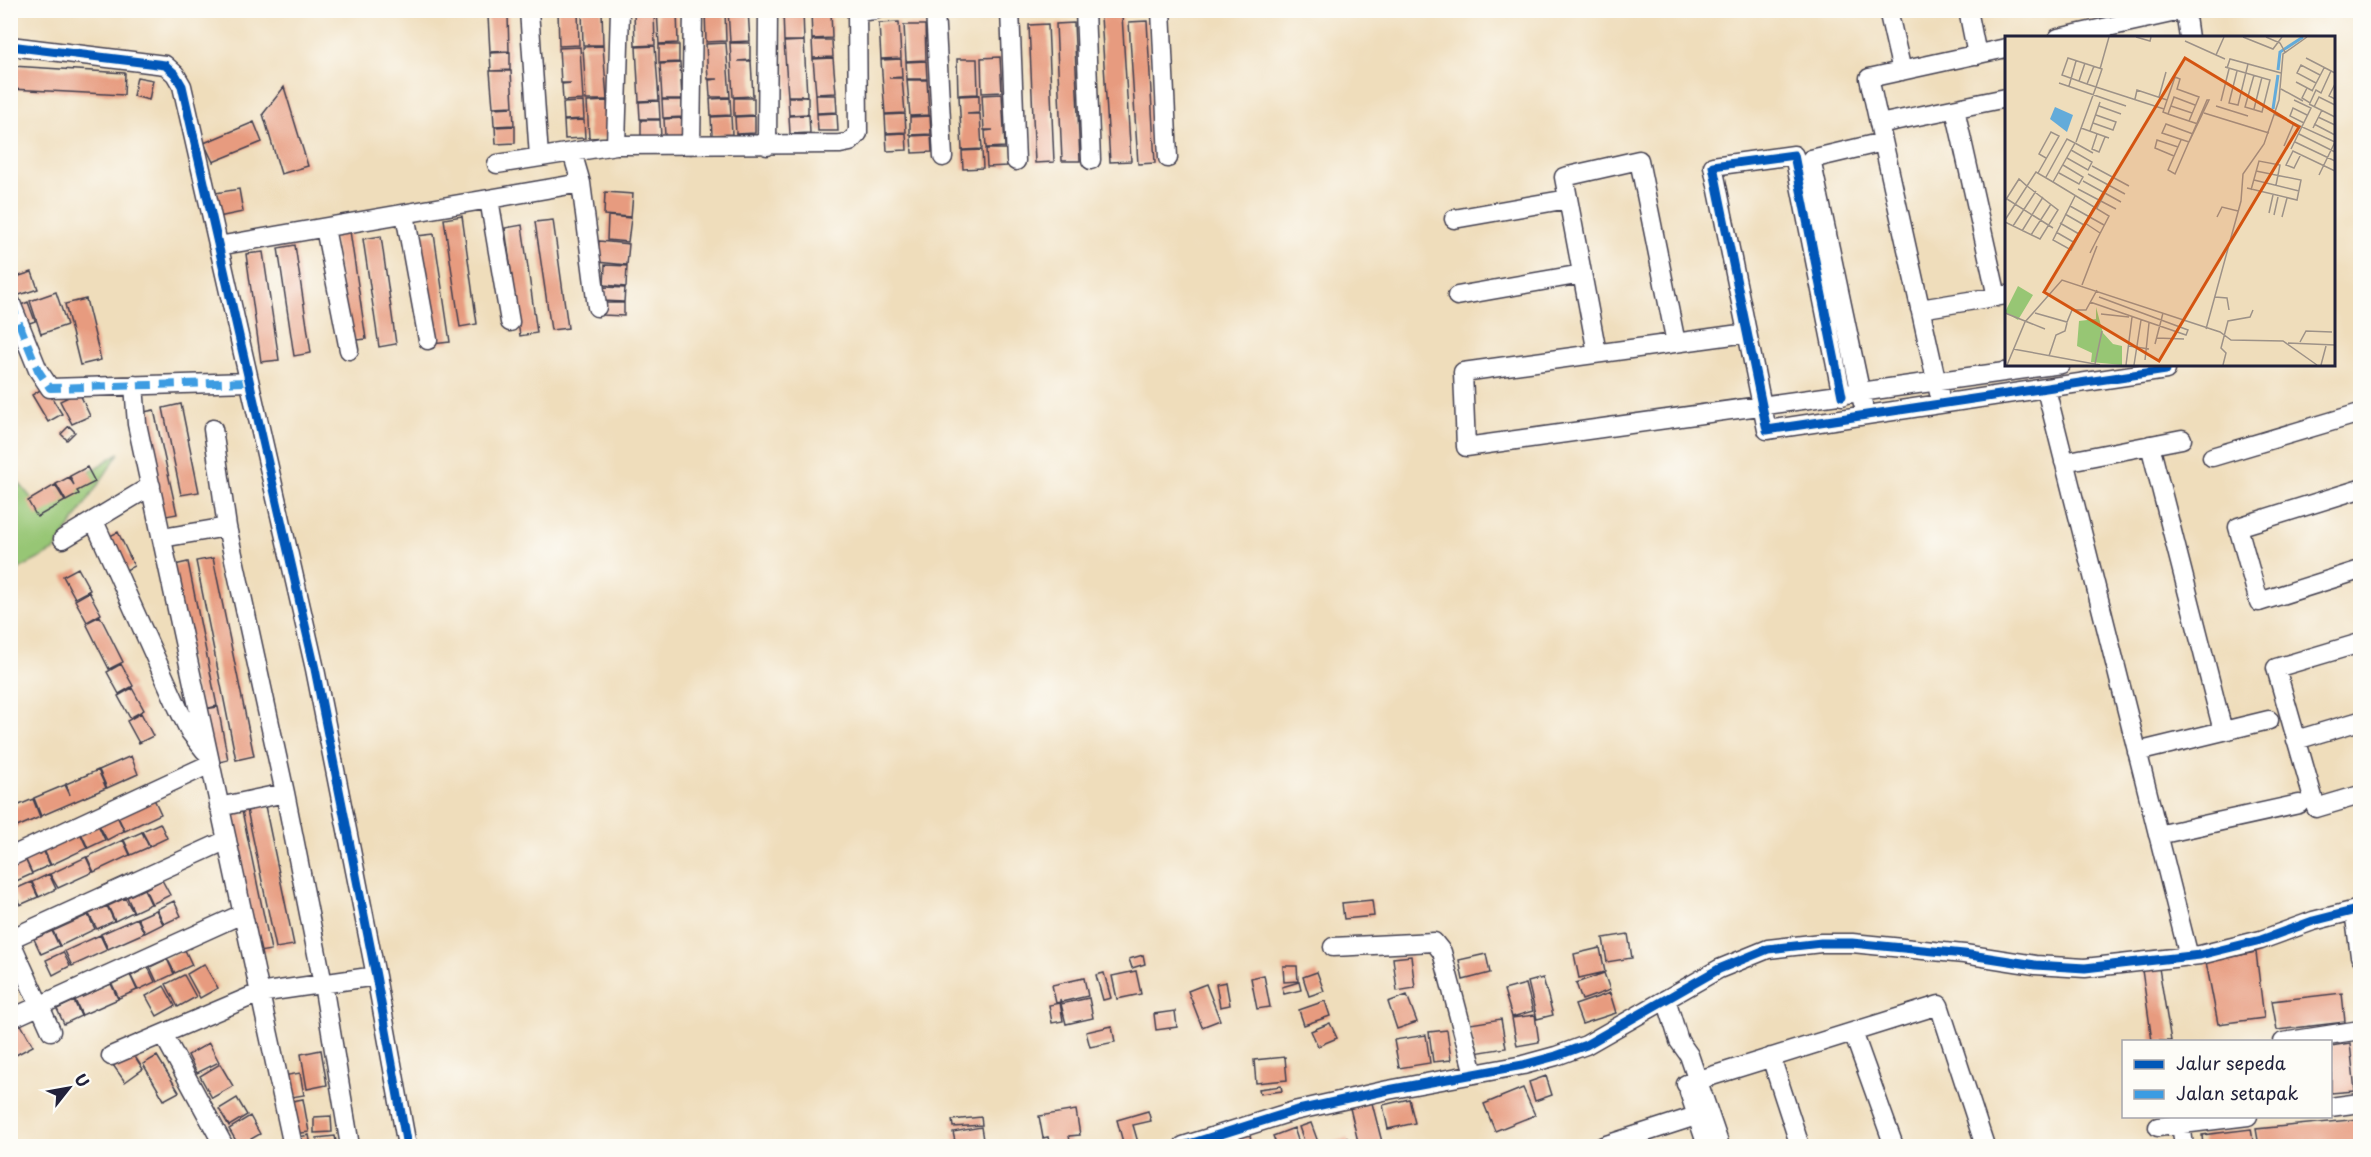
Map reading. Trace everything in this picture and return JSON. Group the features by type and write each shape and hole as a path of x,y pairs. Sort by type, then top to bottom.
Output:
{"street":[{"path":"529,10 539,157"},
{"path":"616,145 620,10"},
{"path":"691,145 693,10"},
{"path":"767,146 768,10"},
{"path":"935,10 943,158"},
{"path":"1010,10 1016,161"},
{"path":"1085,10 1091,160"},
{"path":"1161,10 1168,158"},
{"path":"1888,10 1902,71"},
{"path":"1968,10 1977,55"},
{"path":"2067,36 2185,10 2189,36"},
{"path":"497,164 616,145 767,146 840,144 855,139 858,133 863,11"},
{"path":"10,46 165,65 175,74 182,86 315,669 407,1146"},
{"path":"1941,404 1869,78 2005,48"},
{"path":"1865,415 1811,159 1955,109 2005,98"},
{"path":"1920,309 2002,296 1955,109"},
{"path":"572,152 581,183 597,307"},
{"path":"1842,396 1794,155 1713,166 1767,430 2166,370 2165,366"},
{"path":"1598,353 1564,177 1639,160 1676,343"},
{"path":"218,246 581,183"},
{"path":"489,199 510,322"},
{"path":"1454,219 1568,199"},
{"path":"405,214 428,340"},
{"path":"325,228 349,350"},
{"path":"1456,296 1582,274"},
{"path":"10,301 38,370 50,388 249,382"},
{"path":"1747,333 1463,372 1466,447 1762,408 2047,366"},
{"path":"134,385 137,424 293,1146"},
{"path":"2046,389 2189,957"},
{"path":"2212,457 2361,414"},
{"path":"213,429 227,527 285,793 323,984 350,1146"},
{"path":"2064,462 2182,439"},
{"path":"2150,445 2223,731"},
{"path":"63,539 151,486"},
{"path":"2361,489 2238,527 2259,602 2361,570"},
{"path":"94,521 178,708 190,732 209,759"},
{"path":"162,538 227,527"},
{"path":"2361,643 2276,668 2316,808 2361,795"},
{"path":"2137,752 2269,720"},
{"path":"2296,740 2361,721"},
{"path":"10,857 209,759"},
{"path":"219,807 285,793"},
{"path":"2158,835 2299,804"},
{"path":"51,1031 10,939 226,840"},
{"path":"1183,1146 1294,1111 1534,1062 1586,1045 1695,981 1768,949 1821,943 1852,943 2085,968 2189,957 2261,940 2313,921 2357,910 2361,956"},
{"path":"10,1019 242,914"},
{"path":"1333,947 1434,942 1442,952 1474,1074"},
{"path":"111,1056 259,993 376,976"},
{"path":"1666,999 1679,1041 1678,1058 1692,1082 1720,1146"},
{"path":"1692,1082 1939,1005 1985,1146"},
{"path":"2290,1040 2361,1030"},
{"path":"1853,1032 1894,1146"},
{"path":"163,1034 224,1146"},
{"path":"1771,1057 1800,1146"},
{"path":"1692,1082 1696,1116 1707,1146"},
{"path":"2332,1107 2361,1104"},
{"path":"1603,1146 1696,1116"},
{"path":"2158,1126 2231,1118"},
{"path":"2181,1124 2184,1146"}],"green space":[{"path":"119,453 54,551 11,573 10,472 37,505"}],"building":[{"path":"558,10 578,10 579,45 559,46"},
{"path":"582,10 602,10 603,45 583,45"},
{"path":"634,10 654,10 655,45 635,46"},
{"path":"657,10 677,10 678,43 659,44"},
{"path":"705,10 725,10 726,41 706,42"},
{"path":"728,10 748,10 750,41 730,42"},
{"path":"783,10 803,10 804,41 784,41"},
{"path":"811,10 831,10 832,38 812,39"},
{"path":"508,15 509,51 490,52 488,16"},
{"path":"1122,15 1131,161 1110,162 1101,16"},
{"path":"1147,21 1155,163 1138,164 1129,22"},
{"path":"899,22 901,58 881,59 879,23"},
{"path":"1074,23 1080,161 1062,161 1056,24"},
{"path":"1048,24 1054,162 1035,163 1029,25"},
{"path":"904,25 925,25 926,60 906,61"},
{"path":"812,40 832,40 833,57 813,58"},
{"path":"804,41 807,96 788,96 784,42"},
{"path":"726,43 730,97 710,97 709,80 718,79 708,79 706,44"},
{"path":"730,43 750,43 750,60 738,61 751,61 753,96 733,97"},
{"path":"659,45 679,45 679,62 659,63"},
{"path":"603,46 607,100 586,100 583,47"},
{"path":"655,46 659,100 639,101 636,47"},
{"path":"580,47 583,100 563,101 562,84 571,83 561,83 559,48"},
{"path":"510,52 510,70 491,71 490,53"},
{"path":"1000,57 1002,92 982,93 981,58"},
{"path":"833,58 836,93 816,94 813,59"},
{"path":"901,59 902,77 889,78 902,78 905,113 885,114 881,60"},
{"path":"957,59 977,59 978,94 958,95"},
{"path":"926,61 927,79 907,79 906,62"},
{"path":"680,63 682,99 662,99 660,64"},
{"path":"12,66 125,73 124,95 11,89"},
{"path":"490,71 511,71 513,106 493,107"},
{"path":"137,77 153,80 149,100 133,96"},
{"path":"907,80 927,80 929,115 910,116"},
{"path":"284,87 308,166 281,174 263,114"},
{"path":"1002,94 1005,147 986,148 985,131 993,130 984,130 982,95"},
{"path":"816,95 836,95 837,112 817,113"},
{"path":"979,95 979,113 967,114 980,114 982,149 962,150 959,96"},
{"path":"788,97 808,97 808,114 789,115"},
{"path":"730,98 731,115 711,116 710,99"},
{"path":"734,98 754,98 754,115 734,116"},
{"path":"662,100 682,100 683,117 663,118"},
{"path":"607,101 609,137 589,138 587,102"},
{"path":"659,101 660,119 640,119 639,102"},
{"path":"583,102 584,119 564,120 563,103"},
{"path":"513,107 514,125 494,126 493,108"},
{"path":"837,113 838,131 818,131 817,114"},
{"path":"905,114 906,132 886,133 885,115"},
{"path":"809,115 810,133 790,134 789,116"},
{"path":"731,116 732,134 712,135 711,117"},
{"path":"755,116 755,133 736,134 735,117"},
{"path":"930,116 931,134 910,135 910,117"},
{"path":"684,118 684,136 665,136 664,119"},
{"path":"584,120 585,138 565,139 564,121"},
{"path":"641,120 660,120 661,137 641,138"},
{"path":"254,122 262,142 213,162 204,143"},
{"path":"515,126 515,143 496,144 495,127"},
{"path":"906,133 907,150 887,151 886,134"},
{"path":"931,135 932,152 912,153 911,136"},
{"path":"986,149 1006,149 1007,166 987,167"},
{"path":"982,150 983,168 963,169 962,151"},
{"path":"239,189 243,212 213,218 209,194"},
{"path":"605,192 633,194 631,217 604,215"},
{"path":"462,216 477,324 460,327 444,219"},
{"path":"608,216 631,218 628,242 607,240"},
{"path":"553,220 568,328 551,330 535,222"},
{"path":"522,225 537,333 520,336 505,228"},
{"path":"10,231 17,248 10,251"},
{"path":"350,231 366,339 348,341 333,233"},
{"path":"434,234 450,342 432,344 417,236"},
{"path":"381,236 396,344 379,347 363,239"},
{"path":"599,241 629,244 627,265 597,262"},
{"path":"295,245 311,353 294,356 278,248"},
{"path":"263,252 279,360 261,362 246,254"},
{"path":"605,265 627,266 626,287 604,285"},
{"path":"32,272 38,289 10,298 10,279"},
{"path":"604,287 625,288 624,302 603,301"},
{"path":"56,292 67,325 41,334 30,301"},
{"path":"86,299 101,360 80,365 65,304"},
{"path":"28,302 35,321 27,324 21,305"},
{"path":"604,303 624,303 624,316 603,315"},
{"path":"45,387 62,414 48,422 32,395"},
{"path":"79,392 90,416 72,424 60,401"},
{"path":"181,404 199,492 181,495 163,408"},
{"path":"154,410 177,514 161,517 139,413"},
{"path":"69,426 75,432 67,440 61,434"},
{"path":"87,467 95,482 77,491 79,494 66,501 56,484 69,477 74,485 70,476"},
{"path":"55,485 65,501 37,517 28,501"},
{"path":"118,532 134,566 120,573 104,539"},
{"path":"213,558 254,756 236,760 196,561"},
{"path":"188,562 217,706 205,709 218,707 228,760 211,764 170,566"},
{"path":"78,568 90,590 75,598 63,576"},
{"path":"89,592 101,614 87,622 75,600"},
{"path":"100,616 123,662 109,669 86,623"},
{"path":"121,664 133,686 119,694 107,672"},
{"path":"132,688 144,710 130,718 118,696"},
{"path":"141,713 153,736 139,743 127,721"},
{"path":"131,756 138,774 107,788 99,770"},
{"path":"98,770 106,788 41,816 34,798 65,785 70,795 66,784"},
{"path":"33,799 40,817 10,830 10,809"},
{"path":"154,799 161,814 125,831 118,817"},
{"path":"264,801 294,945 276,948 246,805"},
{"path":"241,806 271,950 253,953 224,809"},
{"path":"117,816 124,831 107,840 99,825"},
{"path":"160,823 167,838 150,846 142,831"},
{"path":"98,825 105,840 88,848 81,833"},
{"path":"142,832 149,847 131,855 124,840"},
{"path":"80,833 87,848 51,865 44,850"},
{"path":"123,840 130,855 94,872 87,857"},
{"path":"43,850 50,865 32,873 25,858"},
{"path":"86,857 93,872 58,888 50,874"},
{"path":"25,859 32,874 14,882 10,874 10,865"},
{"path":"49,874 56,889 39,897 32,882"},
{"path":"162,880 170,895 152,904 145,889"},
{"path":"31,882 38,897 20,905 13,890"},
{"path":"144,889 151,904 134,912 127,897"},
{"path":"125,898 133,912 115,921 108,906"},
{"path":"1372,900 1374,916 1344,919 1342,903"},
{"path":"174,901 181,916 164,924 157,909"},
{"path":"107,906 114,921 97,929 89,914"},
{"path":"156,910 163,924 145,933 138,918"},
{"path":"88,915 95,929 60,946 53,931"},
{"path":"137,918 144,933 108,949 101,934"},
{"path":"52,931 59,946 41,954 34,939"},
{"path":"1628,934 1632,958 1607,962 1603,938"},
{"path":"100,935 107,950 72,966 65,951"},
{"path":"1600,948 1605,972 1579,978 1574,954"},
{"path":"185,950 192,965 175,973 167,958"},
{"path":"63,952 70,966 53,975 46,960"},
{"path":"2256,952 2264,1018 2218,1024 2206,962"},
{"path":"1486,954 1490,973 1463,980 1459,960"},
{"path":"1143,955 1145,964 1132,968 1129,959"},
{"path":"1411,956 1415,988 1397,991 1393,958"},
{"path":"167,959 174,974 157,982 150,967"},
{"path":"204,964 218,988 200,998 187,974"},
{"path":"1283,966 1297,966 1298,981 1284,982"},
{"path":"148,967 155,982 138,990 131,976"},
{"path":"2159,968 2171,1040 2152,1040 2142,970"},
{"path":"1136,971 1141,994 1117,999 1112,976"},
{"path":"1317,972 1324,991 1309,996 1303,977"},
{"path":"1104,973 1111,998 1103,1000 1096,975"},
{"path":"1604,973 1610,990 1582,1000 1576,983"},
{"path":"130,975 137,990 119,998 112,984"},
{"path":"184,975 196,997 178,1007 166,984"},
{"path":"1264,975 1270,1007 1257,1009 1251,978"},
{"path":"1084,978 1088,996 1061,1002 1060,999 1060,1002 1056,1003 1052,985"},
{"path":"1543,978 1553,1015 1537,1019 1528,982"},
{"path":"1226,982 1230,1005 1220,1007 1216,984"},
{"path":"1299,982 1301,990 1284,994 1282,987"},
{"path":"111,984 118,999 82,1015 75,1000"},
{"path":"1206,984 1220,1020 1202,1027 1188,991"},
{"path":"1526,984 1533,1011 1512,1017 1504,990"},
{"path":"164,986 175,1006 157,1016 146,996"},
{"path":"1610,993 1616,1013 1582,1024 1575,1005"},
{"path":"2342,993 2345,1022 2277,1030 2272,1001"},
{"path":"1407,995 1417,1022 1397,1029 1388,1002"},
{"path":"1089,998 1093,1018 1066,1024 1061,1004"},
{"path":"74,1001 81,1016 64,1024 57,1009"},
{"path":"1325,1001 1330,1016 1304,1025 1299,1010"},
{"path":"1060,1003 1063,1021 1052,1023 1049,1005"},
{"path":"1175,1011 1177,1027 1156,1030 1154,1014"},
{"path":"1535,1015 1539,1042 1517,1046 1512,1018"},
{"path":"1501,1019 1506,1048 1475,1053 1470,1024"},
{"path":"19,1021 33,1046 14,1056 10,1051 10,1025"},
{"path":"1330,1023 1337,1038 1318,1046 1311,1031"},
{"path":"1112,1026 1115,1042 1090,1047 1086,1032"},
{"path":"1447,1030 1451,1060 1433,1062 1429,1032"},
{"path":"1426,1035 1430,1063 1399,1068 1394,1040"},
{"path":"209,1043 219,1062 197,1073 188,1055"},
{"path":"2350,1043 2355,1091 2332,1093 2332,1046"},
{"path":"321,1050 327,1085 307,1089 301,1054"},
{"path":"132,1052 143,1069 125,1082 113,1065"},
{"path":"157,1056 179,1092 164,1100 143,1064"},
{"path":"1285,1057 1287,1080 1256,1083 1254,1060"},
{"path":"220,1064 233,1086 212,1098 200,1076"},
{"path":"300,1073 304,1095 286,1098 282,1076"},
{"path":"1546,1076 1552,1095 1535,1101 1529,1082"},
{"path":"1281,1086 1282,1091 1260,1094 1259,1089"},
{"path":"1523,1088 1535,1115 1495,1131 1484,1104"},
{"path":"237,1098 247,1115 229,1126 219,1109"},
{"path":"303,1099 309,1132 294,1134 287,1102"},
{"path":"1409,1099 1415,1123 1388,1129 1383,1105"},
{"path":"1372,1103 1383,1146 1359,1146 1350,1108"},
{"path":"1076,1110 1080,1135 1069,1136 1071,1146 1050,1146 1048,1137 1043,1138 1039,1116"},
{"path":"1148,1111 1151,1121 1133,1125 1139,1146 1124,1146 1117,1120"},
{"path":"250,1116 260,1134 239,1146 229,1129"},
{"path":"331,1116 332,1132 314,1133 314,1117"},
{"path":"981,1117 982,1125 953,1127 952,1120"},
{"path":"2360,1119 2360,1146 2259,1146 2256,1129"},
{"path":"1311,1123 1318,1142 1306,1146 1299,1127"},
{"path":"981,1127 984,1146 956,1146 953,1132"},
{"path":"1294,1128 1300,1146 1277,1146 1273,1136"},
{"path":"2251,1129 2254,1146 2203,1146 2202,1135"},
{"path":"309,1135 311,1146 296,1146 294,1138"},
{"path":"1250,1135 1252,1146 1230,1146 1228,1140"},
{"path":"335,1136 337,1146 318,1146 317,1138"},
{"path":"1347,1138 1350,1146 1322,1146"}],"marked path":[{"path":"10,301 38,370 50,388 249,382"}],"cycle path":[{"path":"10,46 165,65 175,74 182,86 315,669 407,1146"},
{"path":"1842,396 1794,155 1713,166 1767,430 2166,370 2165,366"},
{"path":"1183,1146 1294,1111 1388,1090 1523,1065 1556,1056 1586,1045 1719,969 1768,949 1821,943 1852,943 1964,954 2035,965 2085,968 2200,955 2261,940 2313,921 2360,909"}]}
